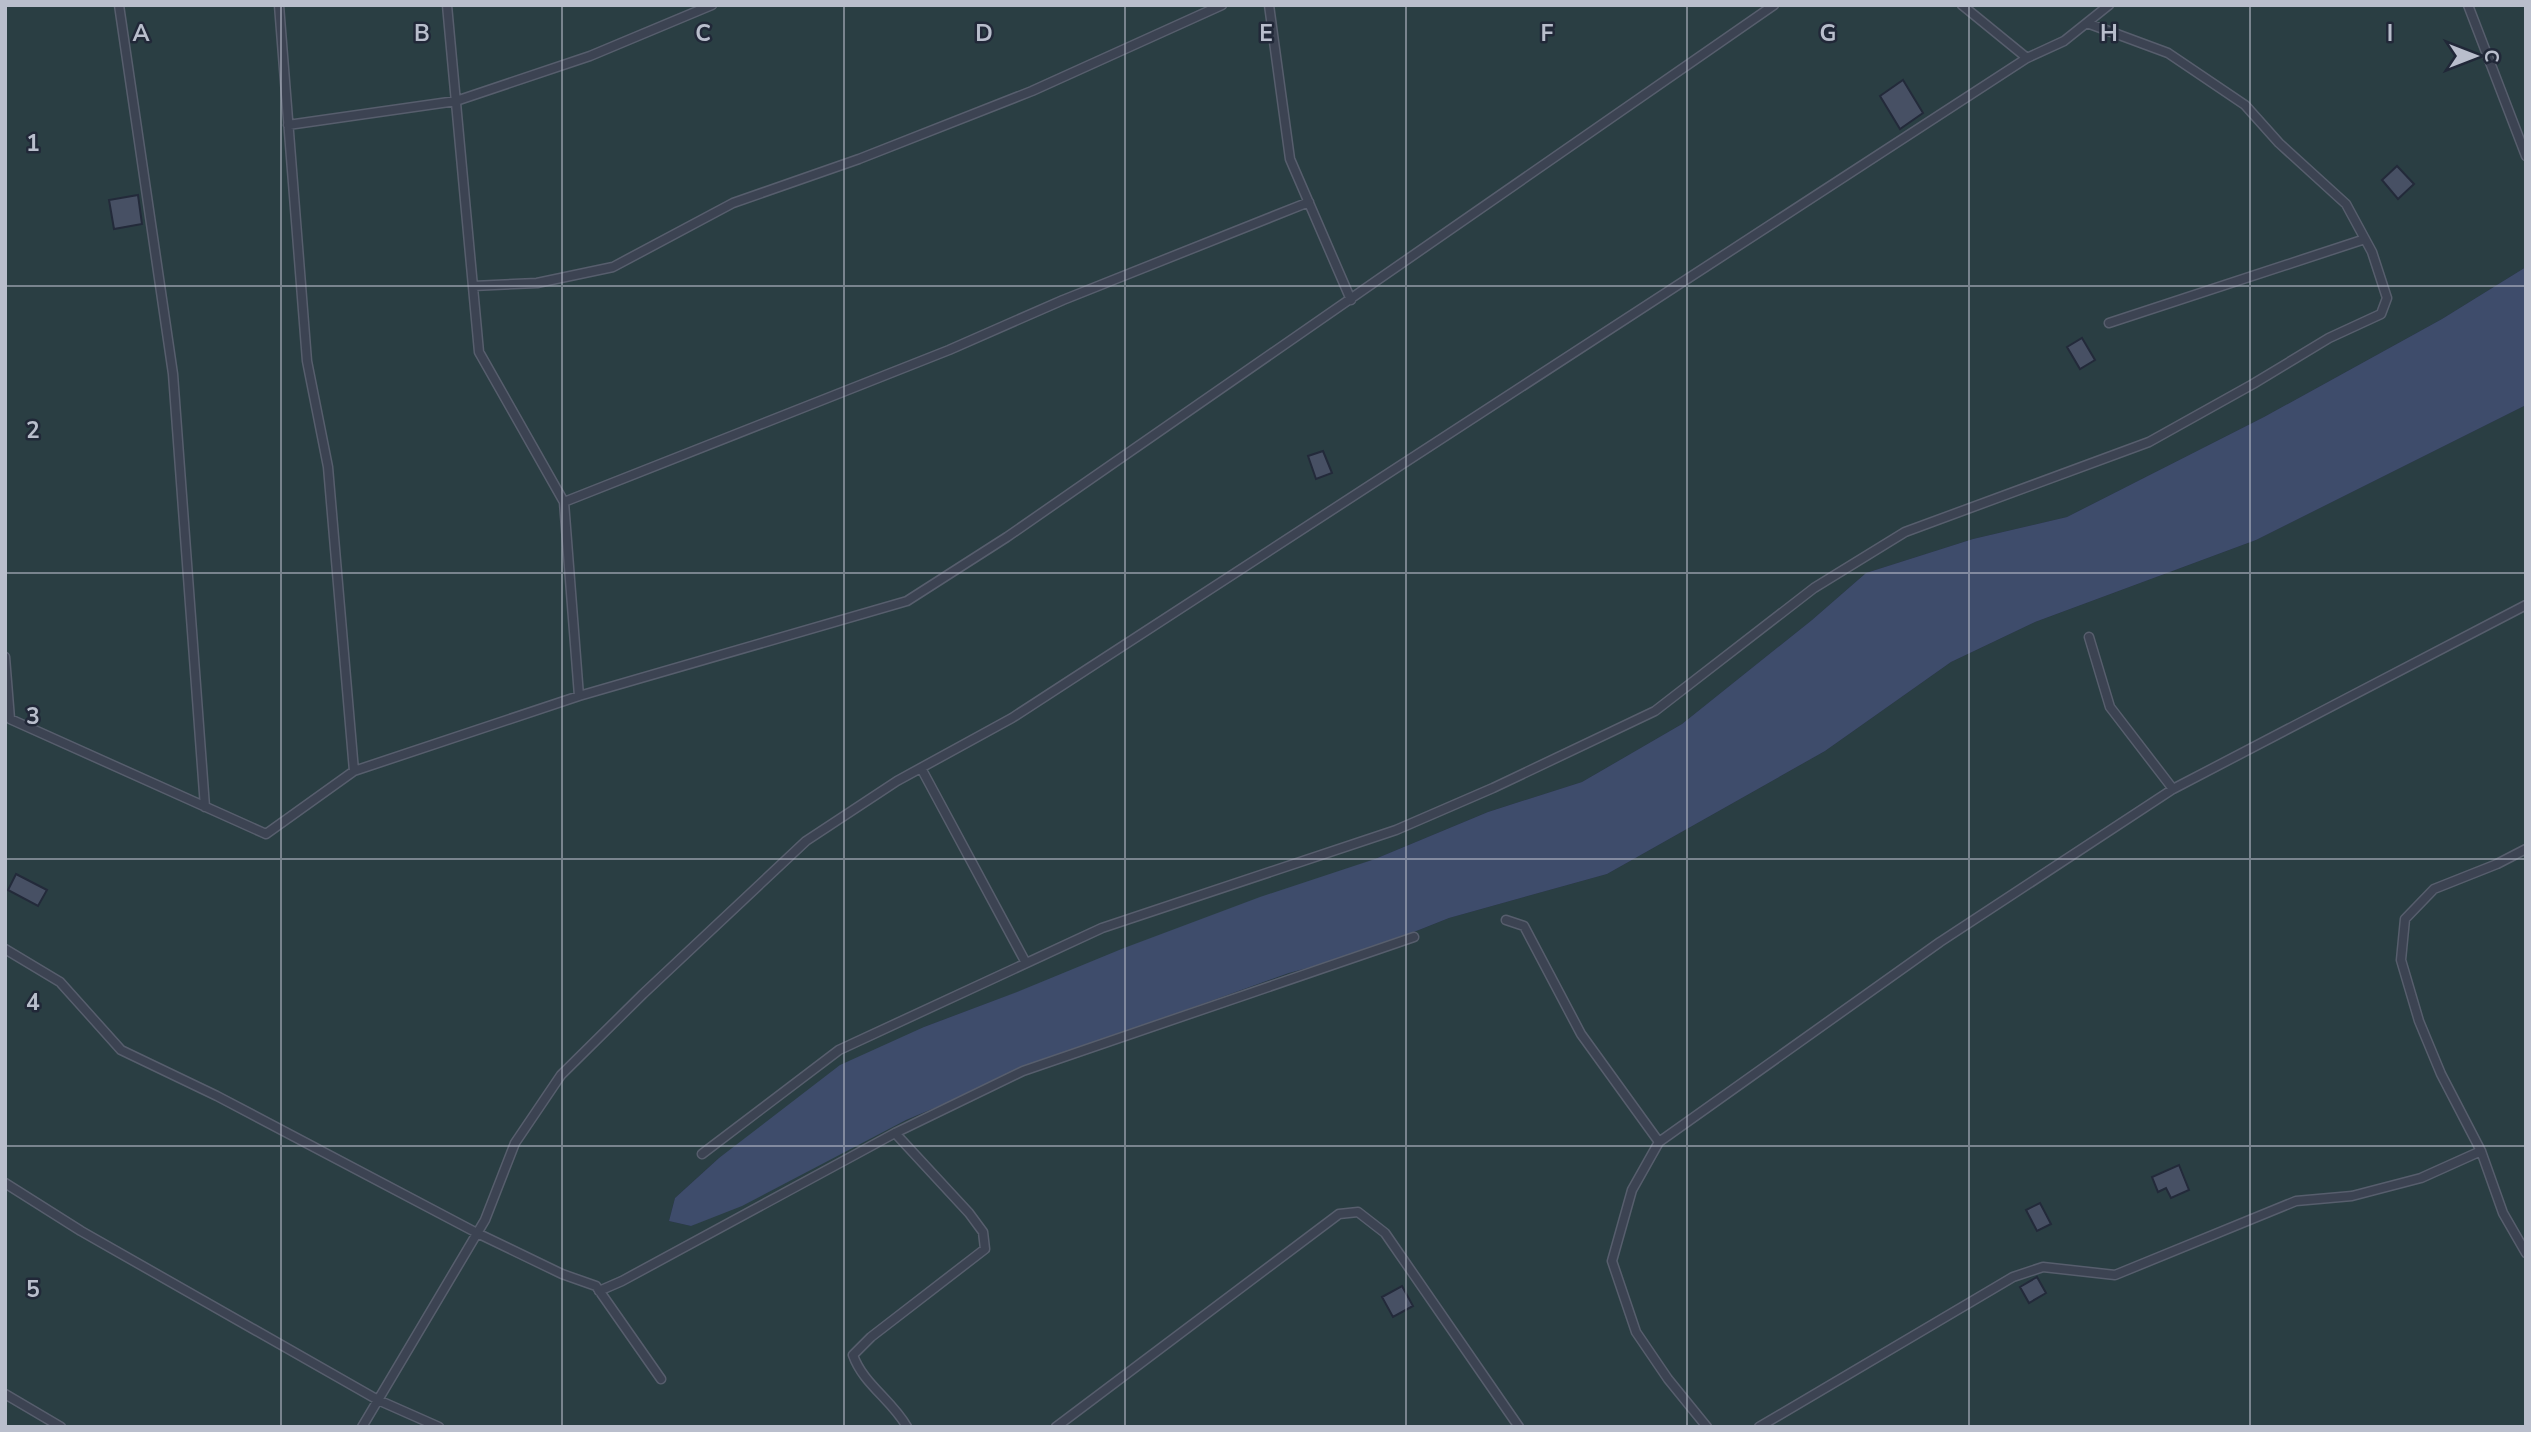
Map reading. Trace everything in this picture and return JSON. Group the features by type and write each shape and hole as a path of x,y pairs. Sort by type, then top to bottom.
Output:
{"lane":[{"path":"119,5 173,374 205,807"},
{"path":"279,5 307,361 328,467 354,771"},
{"path":"447,5 479,352 564,502 579,696"},
{"path":"288,125 456,101 590,56 712,5"},
{"path":"473,286 537,283 613,267 733,203 859,159 1032,91 1222,5"},
{"path":"1269,5 1290,159 1351,300"},
{"path":"5,657 10,719 266,834 354,771 579,696 907,601 1007,537 1774,5"},
{"path":"1962,5 2026,58"},
{"path":"362,1427 485,1220 515,1143 561,1075 806,841 897,781 1012,718 1133,641 2026,58 2064,41 2109,5"},
{"path":"2468,5 2526,156"},
{"path":"702,1154 839,1050 1102,928 1396,830 1493,788 1655,711 1814,588 1905,533 2149,442 2329,338 2381,314 2387,298 2372,252 2346,204 2278,143 2245,105 2168,52 2087,23"},
{"path":"564,502 949,350 1063,300 1309,202"},
{"path":"2109,323 2365,239"},
{"path":"1707,1427 1668,1379 1636,1332 1612,1261 1632,1190 1658,1142 1940,942 2172,789 2526,605"},
{"path":"2089,637 2110,707 2172,789"},
{"path":"921,768 1026,963"},
{"path":"2526,849 2497,864 2434,889 2405,919 2401,960 2419,1021 2441,1074 2481,1151 2503,1213 2526,1253"},
{"path":"1506,920 1524,926 1581,1034 1658,1142"},
{"path":"600,1291 895,1133 1023,1071 1414,937"},
{"path":"5,949 60,982 121,1050 217,1096 477,1233 562,1274 596,1286 661,1379"},
{"path":"895,1133 969,1213 983,1232 985,1249 871,1337 852,1355 858,1370 898,1412 907,1427"},
{"path":"1759,1427 2013,1277 2043,1268 2115,1275 2296,1201 2352,1196 2421,1178 2481,1151"},
{"path":"5,1183 81,1231 378,1400 439,1427"},
{"path":"1056,1427 1339,1214 1358,1212 1385,1233 1519,1427"},
{"path":"5,1394 61,1427"}],"green space":[{"path":"5,5 2526,5 2526,267 2442,319 2264,417 2067,517 1973,539 1866,573 1682,724 1582,782 1488,812 1375,859 924,1027 719,1158 675,1198 669,1221 691,1226 906,1120 1060,1055 1289,973 1356,955 1449,918 1607,874 1825,751 1951,662 2035,622 2256,540 2526,405 2526,1427 5,1427"}],"water":[{"path":"2526,267 2526,405 2256,540 2035,622 1951,662 1825,751 1607,874 1449,918 1356,955 1289,973 1060,1055 906,1120 742,1206 691,1226 669,1221 675,1198 719,1158 840,1065 924,1027 1124,948 1260,897 1375,859 1488,812 1582,782 1682,724 1866,573 1973,539 2067,517 2264,417 2442,319"}],"building":[{"path":"1903,80 1923,113 1900,129 1880,96"},
{"path":"2397,166 2414,184 2398,199 2382,180"},
{"path":"138,195 142,224 114,229 109,200"},
{"path":"2082,338 2095,360 2080,369 2067,347"},
{"path":"1323,451 1332,473 1316,479 1308,456"},
{"path":"16,874 47,890 38,906 8,890"},
{"path":"2179,1165 2189,1190 2171,1198 2166,1188 2158,1192 2152,1177"},
{"path":"2040,1203 2051,1224 2037,1231 2026,1210"},
{"path":"2037,1277 2046,1293 2029,1303 2020,1287"},
{"path":"1402,1286 1413,1306 1393,1317 1382,1297"}]}
